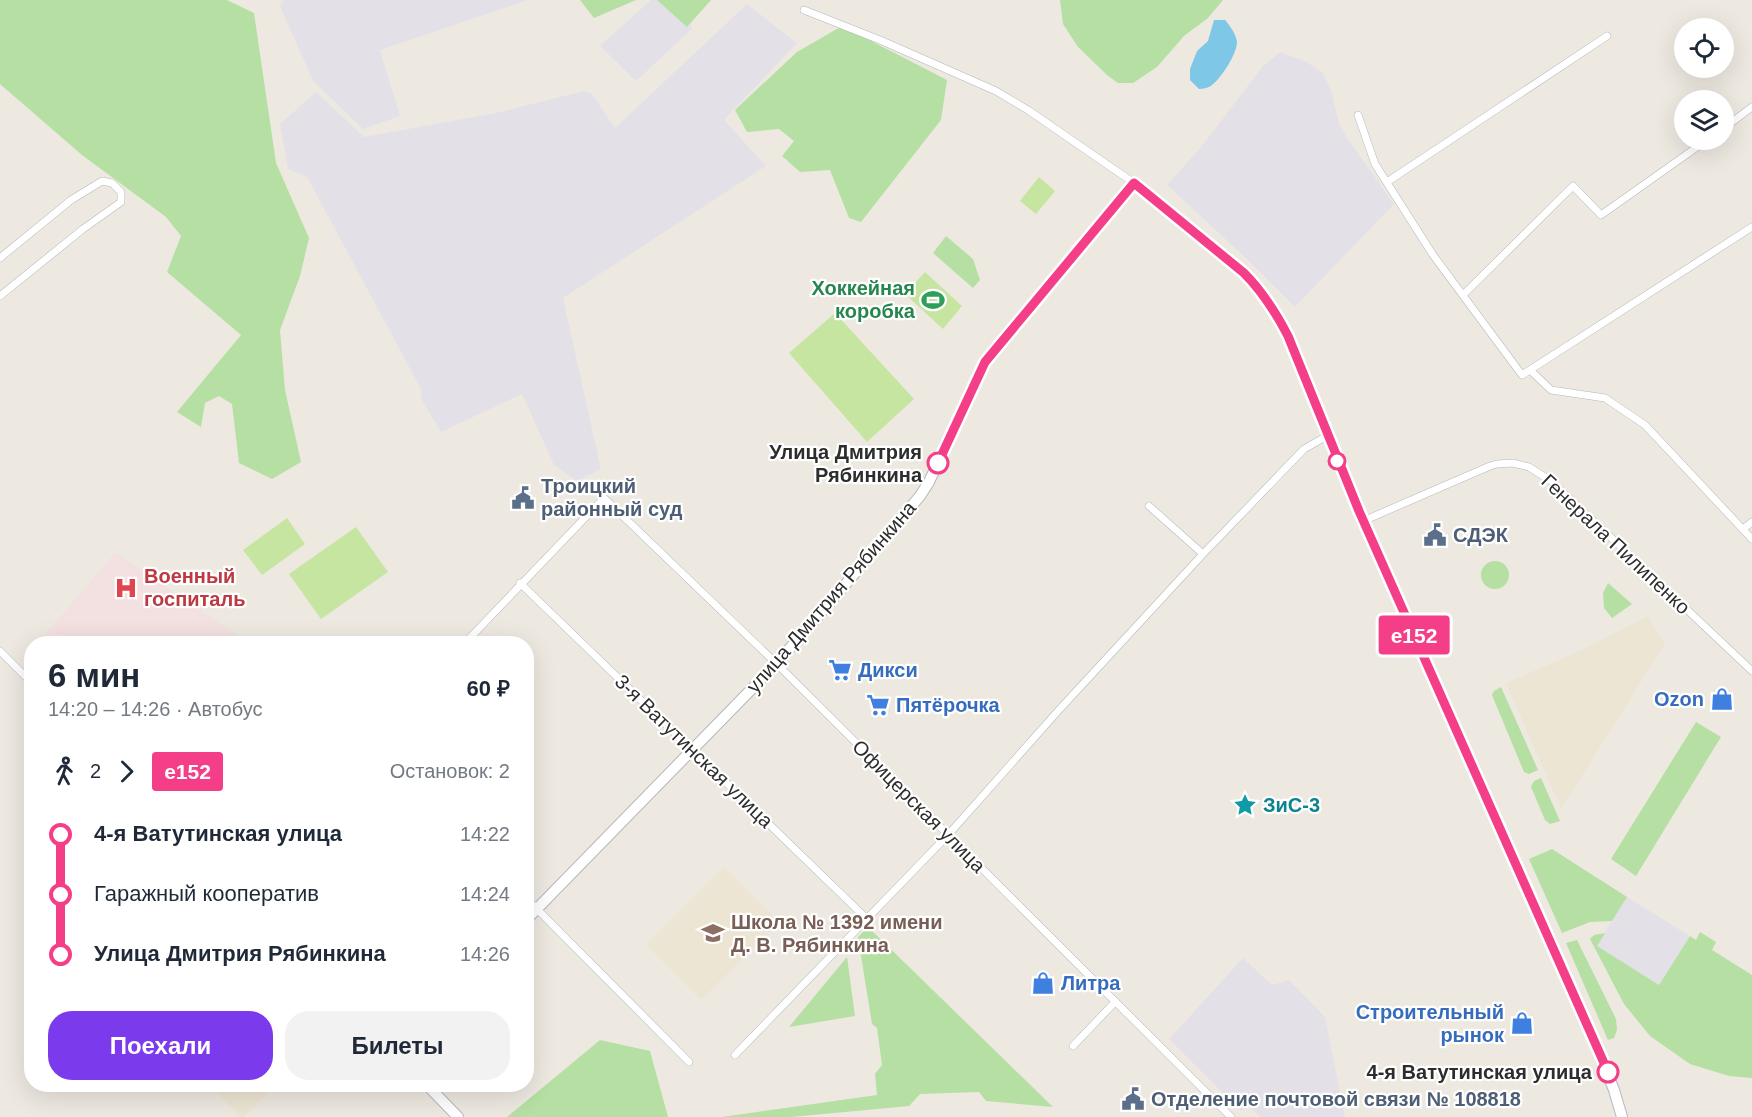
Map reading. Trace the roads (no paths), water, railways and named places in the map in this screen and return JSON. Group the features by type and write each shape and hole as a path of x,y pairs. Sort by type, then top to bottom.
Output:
{"street":[{"path":"804,10 911,53 996,91 1028,110 1134,183 1231,261 1260,289 1288,336 1363,521 1597,1047 1622,1117"},
{"path":"1387,182 1607,36"},
{"path":"1734,120 1752,107"},
{"path":"1358,115 1375,164 1433,255 1522,375 1752,227"},
{"path":"1463,295 1573,186 1601,216 1693,150"},
{"path":"0,258 71,200 102,181 112,183 121,192 121,202 83,229 0,296"},
{"name":"улица Дмитрия Рябинкина","path":"534,912 776,663 920,496 985,362 1134,183"},
{"path":"1530,370 1551,390 1605,398 1645,425 1752,539"},
{"path":"735,1055 948,835 1058,711 1203,554 1304,449 1327,436"},
{"name":"Генерала Пилипенко","path":"1363,521 1490,466 1513,464 1529,467 1551,481 1752,671"},
{"name":"Офицерская улица","path":"520,583 603,498 776,663 1232,1117"},
{"path":"1149,506 1203,554"},
{"path":"1743,530 1752,522"},
{"path":"471,636 520,583"},
{"name":"3-я Ватутинская улица","path":"520,583 867,920"},
{"path":"0,651 24,675"},
{"path":"534,906 689,1062"},
{"path":"1073,1046 1115,1002"},
{"path":"434,1092 458,1117"}],"water":[{"path":"1214,20 1225,20 1231,27 1237,42 1236,47 1231,60 1218,79 1209,87 1199,89 1190,80 1190,69 1197,51 1208,41"}],"place":[{"name":"Хоккейная коробка","path":"933,300"},
{"name":"Улица Дмитрия Рябинкина","path":"938,463"},
{"name":"Троицкий районный суд","path":"523,498"},
{"name":"СДЭК","path":"1435,535"},
{"name":"Военный госпиталь","path":"126,588"},
{"name":"Дикси","path":"840,670"},
{"name":"Ozon","path":"1722,699"},
{"name":"Пятёрочка","path":"878,705"},
{"name":"ЗиС-3","path":"1245,805"},
{"name":"Школа № 1392 имени Д. В. Рябинкина","path":"713,933"},
{"name":"Литра","path":"1043,983"},
{"name":"Строительный рынок","path":"1522,1023"},
{"name":"4-я Ватутинская улица","path":"1608,1072"},
{"name":"Отделение почтовой связи № 108818","path":"1133,1099"}]}
